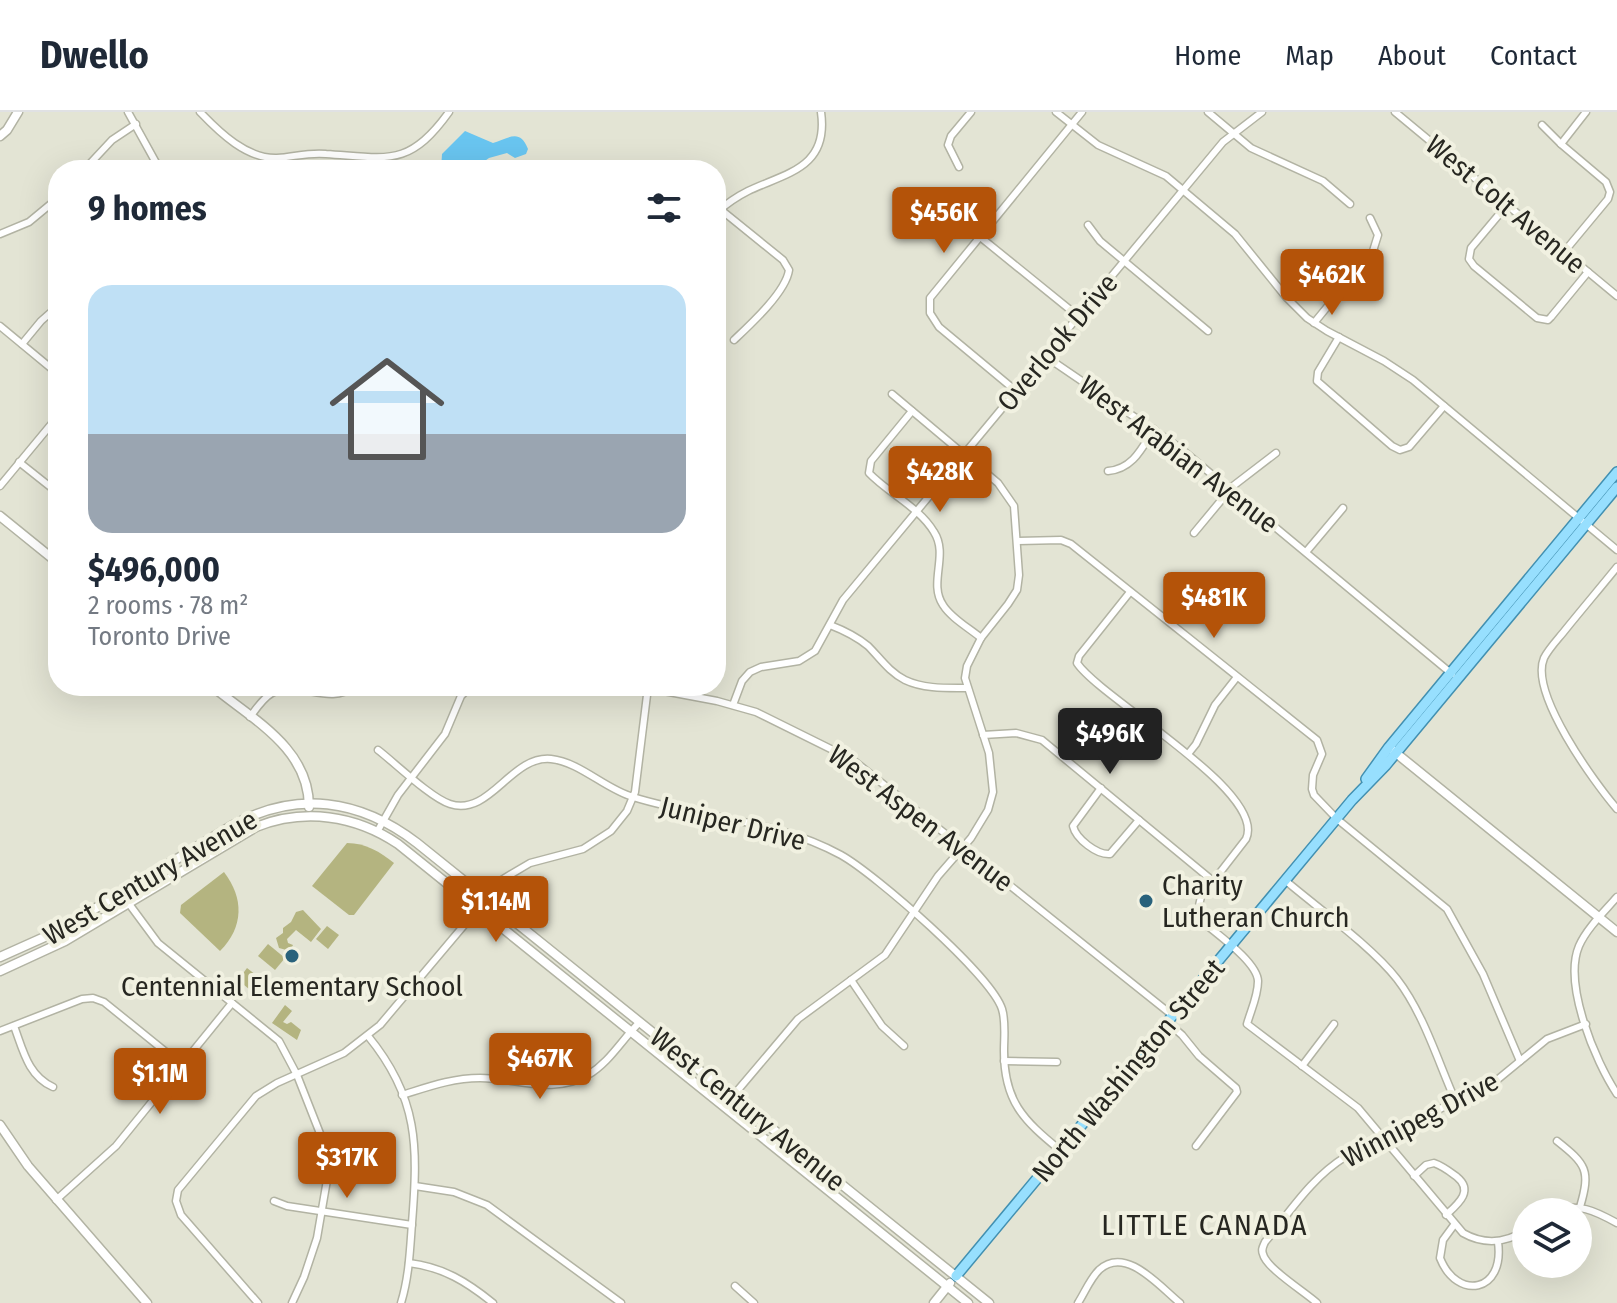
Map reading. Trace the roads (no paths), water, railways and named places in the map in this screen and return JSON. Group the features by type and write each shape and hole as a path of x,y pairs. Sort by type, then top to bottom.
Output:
{"main road":[{"path":"0,136 18,112"},
{"name":"North Washington Street","path":"1585,524 1617,472"},
{"name":"North Washington Street","path":"934,1303 1454,676 1617,487"},
{"path":"0,516 48,555"},
{"path":"224,696 296,759 308,783 309,816"},
{"path":"1393,750 1617,932"},
{"name":"West Century Avenue","path":"0,957 49,936 248,817 283,806 309,803 352,808 383,820 409,837 989,1303"},
{"name":"West Century Avenue","path":"0,971 53,948 251,829 284,818 309,816 345,820 398,844 968,1303"},
{"path":"0,1125 56,1200 147,1303"}],"street":[{"path":"128,112 155,160"},
{"path":"200,112 243,149 266,157 322,153 381,159 410,152 424,142 449,112"},
{"path":"726,206 746,192 795,173 807,162 820,140 821,112"},
{"path":"959,167 948,145 951,136 971,112"},
{"path":"1056,112 1098,145 1158,170 1235,234 1286,297 1314,323 1391,365 1617,550"},
{"path":"1016,391 939,327 930,313 929,303 935,290 1082,112"},
{"path":"1208,112 1266,156 1323,181 1350,204"},
{"name":"Overlook Drive","path":"733,705 742,681 750,672 804,659 820,645 843,600 915,512 1232,132 1262,112"},
{"name":"West Colt Avenue","path":"1395,112 1617,296"},
{"path":"1561,144 1586,112"},
{"path":"93,160 112,140 136,124"},
{"path":"1542,125 1609,187 1608,199 1564,252"},
{"path":"1609,187 1617,184"},
{"path":"1507,205 1471,248 1469,259 1474,266 1537,318 1548,320 1588,272"},
{"path":"0,234 29,222 48,206"},
{"path":"726,217 783,260 789,270 785,282 734,340"},
{"path":"1314,323 1373,251 1378,235 1370,218"},
{"path":"1088,225 1095,236 1208,331"},
{"path":"979,236 1079,317"},
{"path":"22,344 48,315"},
{"path":"0,326 48,366"},
{"path":"1339,337 1318,372 1317,381 1392,446 1400,450 1409,447 1444,406"},
{"name":"West Arabian Avenue","path":"1045,356 1154,429 1454,676"},
{"path":"722,1105 798,1019 885,955 938,876 964,847 988,810 993,792 989,753 965,678 967,666 981,638 1017,590 1015,513 1007,493 892,394"},
{"path":"912,411 871,461 868,470 934,531 941,555 937,585 942,604 981,638"},
{"path":"0,486 48,428"},
{"path":"1108,471 1121,469 1132,461 1154,429"},
{"path":"1194,533 1230,489 1276,453"},
{"path":"19,462 48,485"},
{"path":"1306,552 1343,508"},
{"path":"1018,541 1067,542 1317,740 1322,754 1313,775 1312,789 1319,802 1447,909 1483,974 1520,1061"},
{"path":"1617,567 1548,651 1541,673 1545,690 1573,750 1590,777 1617,809"},
{"path":"1130,592 1079,656 1077,663 1215,777 1249,825 1246,839 1201,897 1198,914 1256,970 1258,983 1247,1024 1358,1108 1454,1225 1475,1239 1498,1242 1512,1238"},
{"path":"830,625 867,646 883,664 906,680 921,686 967,688"},
{"path":"1188,754 1215,705 1237,677"},
{"path":"250,717 269,696"},
{"path":"377,832 412,777 445,734 462,696"},
{"path":"258,1303 181,1215 176,1196 182,1183 251,1101 270,1087 335,1058 368,1036 394,1011 484,898 503,879 523,866 576,852 599,841 617,825 634,798 647,696"},
{"name":"West Aspen Avenue","path":"690,696 733,705 806,735 853,760 964,847 1170,1018 1199,1056 1237,1092 1196,1146"},
{"path":"983,735 1016,733 1042,740 1213,881"},
{"name":"Juniper Drive","path":"378,750 444,801 466,805 478,801 529,763 549,759 569,765 634,798 758,824 799,836 838,854 865,870 914,912 974,971 1002,1007 1007,1083 1016,1108 1031,1126 1060,1150"},
{"path":"1101,788 1073,826 1075,834 1102,855 1110,854 1139,820"},
{"path":"1286,881 1384,964 1398,980 1413,1005 1456,1102"},
{"path":"121,893 158,943 279,1041 297,1075 318,1127 327,1180 324,1212 308,1268 292,1303"},
{"path":"1617,897 1580,944 1574,968 1574,986 1586,1024 1603,1071 1617,1094"},
{"path":"851,980 882,1026 904,1046"},
{"path":"0,1031 82,999 93,998 104,1002 182,1065"},
{"path":"56,1200 116,1146 232,1003"},
{"path":"402,1095 468,1078 492,1078 541,1086 572,1082 602,1064 640,1022"},
{"path":"1302,1066 1334,1024"},
{"name":"Winnipeg Drive","path":"1317,1303 1273,1268 1263,1258 1262,1250 1265,1242 1321,1175 1345,1157 1497,1080 1552,1036 1586,1024"},
{"path":"14,1026 31,1069 53,1087"},
{"path":"368,1036 390,1065 416,1141 409,1263 401,1303"},
{"path":"1004,1061 1057,1062"},
{"path":"1557,1141 1585,1168 1582,1198"},
{"path":"1414,1176 1426,1165 1434,1163 1463,1182 1464,1195 1446,1215"},
{"path":"415,1186 454,1192 487,1205 621,1303"},
{"path":"274,1201 412,1225"},
{"path":"1592,1209 1617,1223"},
{"path":"1454,1225 1443,1240 1440,1258 1451,1275 1468,1285 1485,1283 1496,1272 1500,1261 1498,1242"},
{"path":"1078,1303 1098,1272 1106,1265 1117,1262 1138,1268 1180,1303"},
{"path":"409,1263 432,1266 467,1282 493,1303"},
{"path":"735,1286 754,1303"}],"water":[{"path":"465,131 493,143 518,137 528,149 526,154 515,158 507,153 486,160 442,160 442,154"}],"place":[{"name":"Charity Lutheran Church","path":"1146,901"},
{"name":"Centennial Elementary School","path":"292,956"}],"district":[{"name":"LITTLE CANADA","path":"1205,1225"}]}
